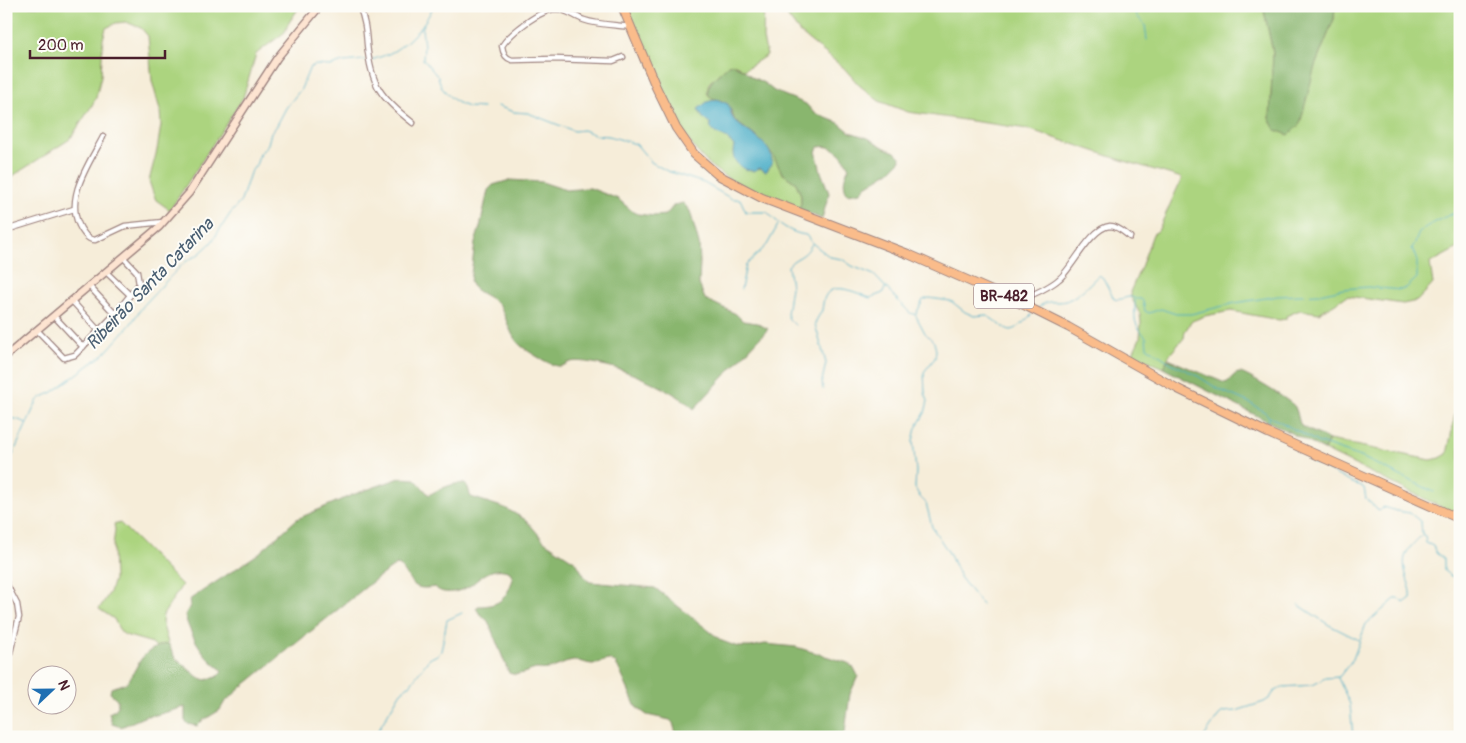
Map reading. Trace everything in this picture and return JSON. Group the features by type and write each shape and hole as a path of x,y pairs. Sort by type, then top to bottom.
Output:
{"highway":[{"name":"BR-482","path":"622,6 676,128 694,154 709,168 732,183 762,198 908,254 1016,302 1068,327 1178,389 1250,424 1460,519"}],"street":[{"path":"6,356 164,222 189,193 277,58 320,6"},
{"path":"358,6 366,26 369,66 374,80 384,99 413,123"},
{"path":"623,57 613,61 512,60 504,56 502,46 515,31 554,9 586,21 631,27"},
{"path":"103,137 77,189 74,209 80,227 91,240 102,238 124,226 164,222"},
{"path":"6,230 74,209"},
{"path":"1016,302 1060,279 1080,251 1104,228 1114,227 1130,237"},
{"path":"37,330 64,358 75,355 115,314 139,284 137,272 123,257"},
{"path":"106,272 130,295"},
{"path":"88,286 115,314"},
{"path":"72,301 99,331"},
{"path":"54,316 83,347"},
{"path":"6,582 17,604 19,617 6,669"},
{"path":"6,732 8,737"}],"green space":[{"path":"6,6 300,6 285,32 256,54 243,98 170,210 156,200 149,181 161,125 160,110 152,81 148,36 141,28 126,22 116,23 106,28 103,39 101,76 96,98 70,139 11,177 6,176"},
{"path":"625,6 764,6 763,39 767,55 744,70 736,65 728,65 709,83 707,92 709,96 719,99 741,125 758,138 774,157 782,173 796,183 801,195 801,204 798,209 732,180 721,174 702,157 685,135 671,111"},
{"path":"782,6 1263,6 1273,52 1270,120 1315,66 1334,19 1335,6 1460,6 1460,247 1430,263 1433,284 1417,301 1403,304 1347,296 1319,313 1300,310 1286,316 1286,319 1279,320 1231,311 1205,316 1192,321 1185,331 1184,338 1170,354 1163,368 1133,353 1140,338 1141,323 1140,314 1130,292 1153,234 1158,231 1182,178 1028,129 908,112 879,101 859,85 844,68 800,33"},
{"path":"1263,6 1335,6 1334,19 1315,66 1300,124 1289,135 1275,130 1270,120 1273,52"},
{"path":"732,64 774,91 806,104 814,113 839,123 850,132 868,138 895,152 901,160 890,171 866,186 861,192 847,194 844,181 849,168 847,164 834,149 819,147 816,151 829,193 822,219 798,209 801,204 801,195 796,183 782,173 774,157 758,138 735,121 731,110 725,102 712,98 708,94 709,86 714,78 728,65"},
{"path":"510,180 542,182 566,190 590,188 618,199 638,214 666,215 674,205 683,203 690,211 699,244 699,284 705,299 736,314 743,321 757,323 768,329 694,409 664,388 612,367 574,361 561,366 549,363 521,346 515,339 496,302 472,286 470,282 475,243 488,190 493,185"},
{"path":"1168,359 1225,383 1235,374 1240,373 1259,382 1295,407 1301,426 1329,440 1324,450 1163,368"},
{"path":"1460,381 1460,516 1324,450 1329,440 1431,460 1440,458 1447,454"},
{"path":"400,478 415,479 429,495 454,484 464,484 468,487 471,497 505,508 526,520 544,541 576,562 586,579 590,582 655,588 722,641 738,647 765,644 796,647 848,663 854,668 858,676 850,694 845,732 839,737 677,737 673,723 670,720 647,715 636,707 619,669 613,661 608,660 593,664 573,661 519,674 509,673 488,621 476,608 497,603 505,596 513,579 510,572 494,570 458,591 443,592 435,587 417,587 400,566 396,565 377,578 243,686 224,703 220,710 197,726 188,724 185,721 185,707 146,716 121,727 112,724 109,713 118,706 117,699 110,693 111,688 127,683 142,658 159,646 168,643 175,658 198,677 206,680 217,677 222,672 204,653 190,630 185,615 190,606 189,600 258,554 297,519 352,495"},
{"path":"120,523 182,585 163,615 162,622 168,643 156,647 149,642 125,635 120,631 114,619 99,609 110,592 114,579 114,524"}],"water":[{"path":"717,99 728,104 734,120 765,145 772,157 772,164 766,172 760,168 753,171 740,166 733,156 734,146 727,139 713,131 710,123 703,118 698,109 707,102"}],"waterway":[{"name":"Ribeirão Santa Catarina","path":"372,60 392,52 406,42 422,25 433,6"},
{"path":"1134,6 1137,16 1145,25 1147,40"},
{"path":"424,24 422,29 423,59 438,77 442,88 458,103 468,107 483,108"},
{"name":"Ribeirão Santa Catarina","path":"6,470 37,401 53,392 104,354 130,325 143,306 169,278 185,262 199,254 211,243 241,201 250,173 256,165 260,154 268,144 271,132 301,89 310,67 316,65 331,66 343,62 365,60"},
{"path":"497,106 514,112 528,113 574,131 583,130 596,135 609,136 636,144 651,162 667,171 704,183 732,199 740,199 746,212 767,212 789,230 806,235 812,243 830,257 842,259 852,266 874,275 910,313 916,315"},
{"path":"1038,308 1049,302 1064,301 1072,298 1099,275 1103,278 1114,299 1130,297 1141,299 1145,311 1149,313 1161,309 1176,314 1191,314 1235,303 1278,296 1319,294 1343,289 1368,287 1401,290 1417,278 1417,261 1412,248 1419,233 1438,220 1460,212"},
{"path":"741,289 746,265 767,245 778,225"},
{"path":"795,325 787,314 791,287 788,266 803,255 812,244"},
{"path":"823,389 822,381 826,363 815,324 822,310 825,297 830,291 841,289 870,298 883,293 885,288"},
{"path":"916,314 923,300 929,298 951,301 965,312 974,316 986,315 1010,330 1018,327 1032,314"},
{"path":"1135,300 1136,324 1146,337 1147,347 1171,363 1196,375 1218,389 1250,403 1269,417 1317,442 1361,457 1434,492"},
{"path":"916,316 925,333 934,342 936,350 935,358 924,372 925,393 928,401 925,413 916,428 913,441 916,471 915,488 926,503 932,527 949,553 960,577 982,605"},
{"path":"6,418 27,423"},
{"path":"1267,429 1269,418"},
{"path":"1294,449 1301,452 1310,461 1364,488 1366,499 1379,511 1384,507 1410,513 1421,522 1422,534 1425,536 1426,543 1433,546 1436,553 1444,559 1444,571 1451,576 1460,578"},
{"path":"1204,737 1223,712 1236,711 1264,702 1274,692 1283,687 1313,685 1325,678 1339,677 1353,659 1366,624 1395,599 1404,603 1411,598 1411,590 1404,564 1405,558 1409,549 1422,535"},
{"path":"1299,605 1329,625 1359,640"},
{"path":"374,737 401,692 410,685 429,659 441,651 447,620 462,613"},
{"path":"1338,678 1350,704 1353,737"}]}
